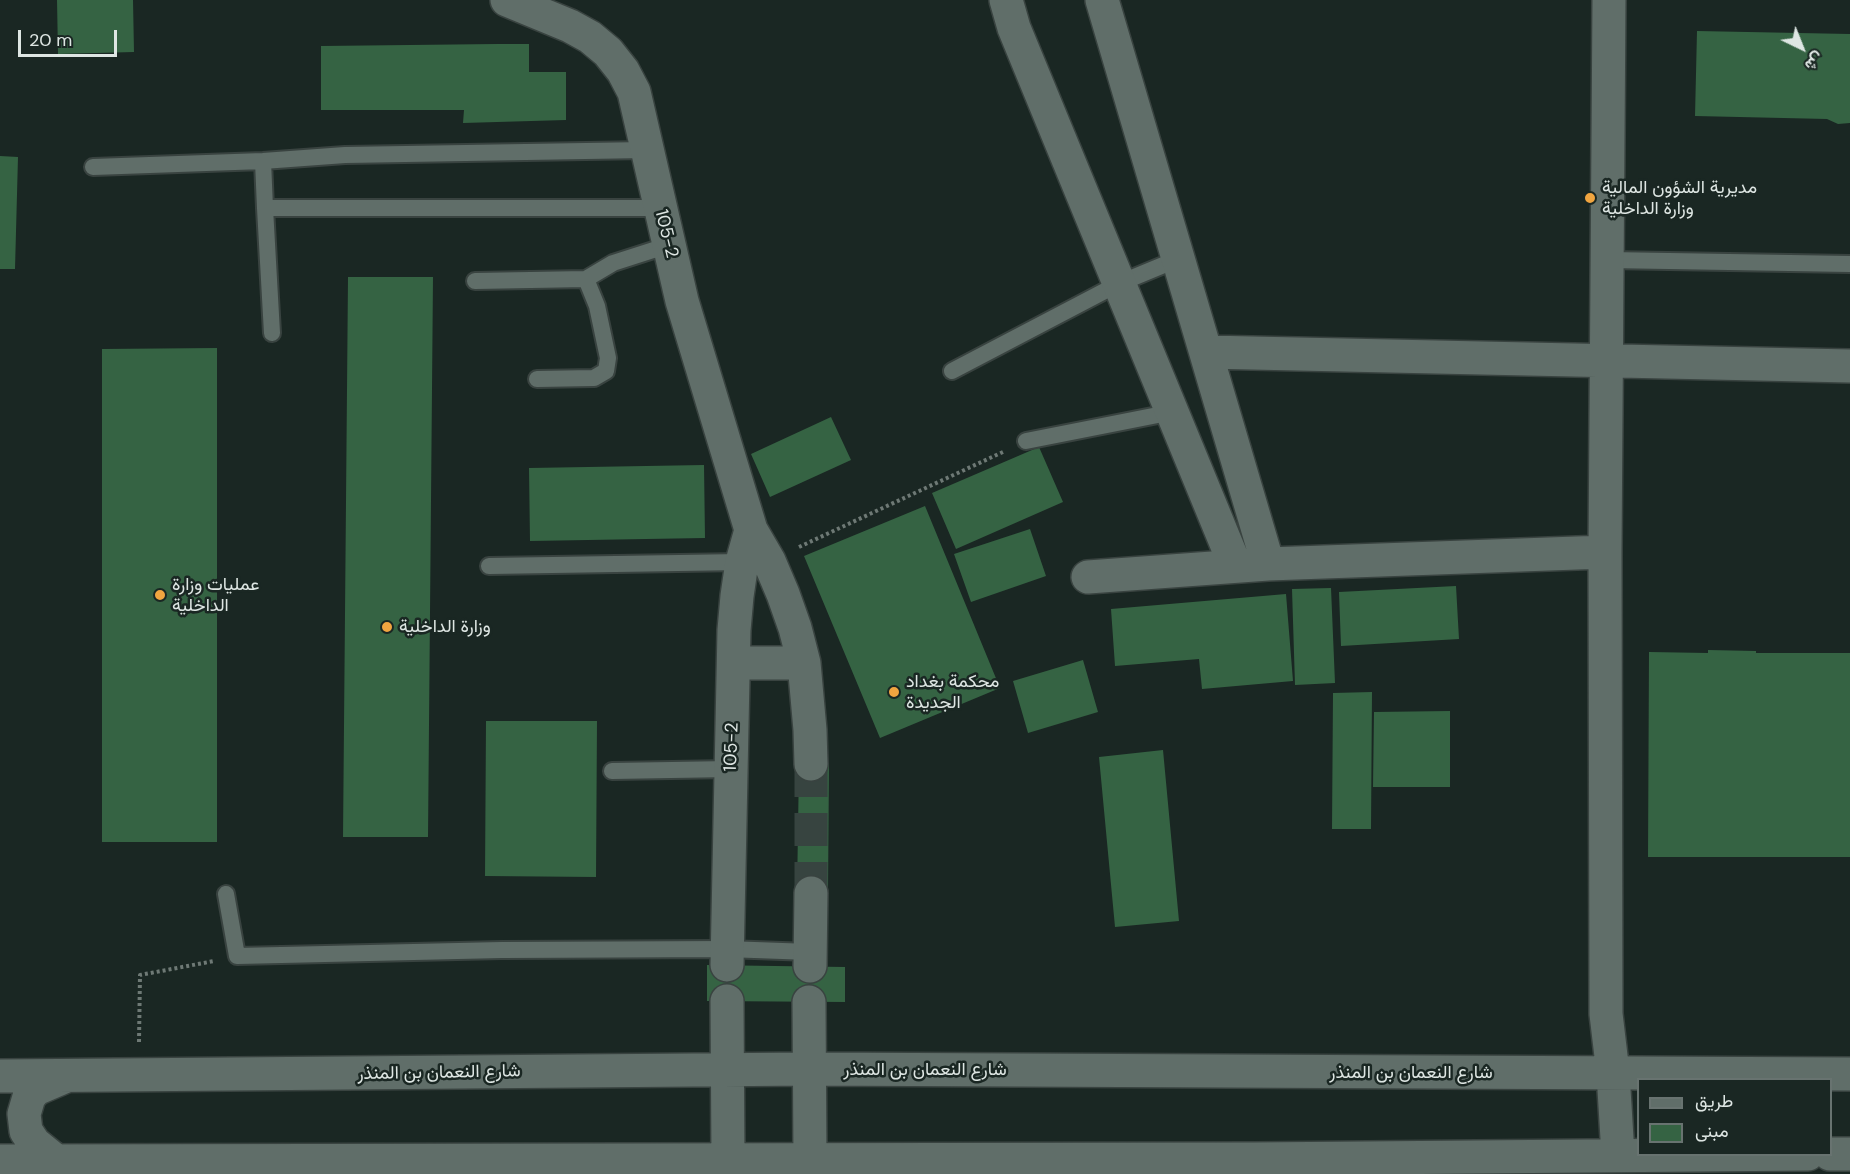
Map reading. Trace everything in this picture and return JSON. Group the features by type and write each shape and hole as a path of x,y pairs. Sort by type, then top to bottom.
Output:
{"street":[{"name":"105-2","path":"507,0 570,26 590,37 608,52 623,71 634,92 682,301 751,530 756,562 737,596 734,630 727,957"},
{"path":"1006,0 1014,28 1235,566"},
{"path":"1102,0 1268,564"},
{"path":"1609,0 1605,552 1606,1014 1613,1073 1618,1155"},
{"path":"1206,352 1850,366"},
{"path":"1088,577 1268,564 1605,552"},
{"path":"756,562 783,594 795,628 804,663 811,764"},
{"path":"734,663 804,663"},
{"path":"810,959 811,893"},
{"path":"727,1001 728,1159"},
{"path":"809,1002 810,1159"},
{"name":"شارع النعمان بن المنذر","path":"0,1076 809,1069 1850,1074"},
{"path":"55,1160 34,1143 26,1131 24,1114 29,1097 36,1089 66,1076"},
{"path":"1832,1154 1850,1154"},
{"path":"0,1161 810,1159 1260,1166 1637,1155"}],"lane":[{"path":"93,167 264,161 345,155 646,150"},
{"path":"264,161 272,333"},
{"path":"265,208 660,208"},
{"path":"475,281 586,279 613,263 669,245"},
{"path":"952,371 1120,283 1178,259"},
{"path":"1608,260 1850,264"},
{"path":"537,379 594,378 606,371 608,358 597,306 586,279"},
{"path":"1026,441 1173,412"},
{"path":"489,566 756,562"},
{"path":"612,771 731,769"},
{"path":"226,894 237,956 490,950 810,959"}],"path":[{"path":"756,562 1026,441"},
{"path":"139,1076 140,975 237,956"}],"building":[{"path":"57,0 133,0 134,52 58,54"},
{"path":"1697,31 1850,34 1850,123 1838,124 1827,119 1695,116"},
{"path":"529,44 529,72 566,72 566,120 463,123 464,110 321,110 321,46"},
{"path":"0,156 18,157 15,269 0,269"},
{"name":"وزارة الداخلية","path":"348,277 433,277 428,837 343,837"},
{"name":"عمليات وزارة الداخلية","path":"217,348 217,842 102,842 102,349"},
{"path":"831,417 851,460 770,497 751,454"},
{"path":"1039,447 1063,502 956,549 932,493"},
{"path":"704,465 705,538 530,541 529,468"},
{"path":"925,506 1000,688 880,738 804,556"},
{"path":"1030,529 1046,576 971,602 954,554"},
{"path":"1456,586 1459,639 1341,646 1339,592"},
{"path":"1331,588 1335,683 1295,685 1292,589"},
{"path":"1286,594 1293,681 1202,689 1199,659 1115,666 1111,609"},
{"path":"1708,650 1756,651 1756,653 1850,653 1850,857 1648,857 1649,652 1708,653"},
{"path":"1083,660 1098,712 1028,733 1013,681"},
{"path":"1372,692 1371,829 1332,829 1333,693"},
{"path":"1450,711 1450,787 1373,787 1374,712"},
{"path":"486,721 597,721 596,877 485,876"},
{"path":"1163,750 1179,921 1115,927 1099,757"},
{"path":"799,764 829,764 828,893 797,893"},
{"path":"707,965 845,967 845,1002 707,1001"}],"tunnel":[{"path":"811,764 811,893"}],"place":[{"name":"مديرية الشؤون المالية وزارة الداخلية","path":"1590,198"},
{"name":"عمليات وزارة الداخلية","path":"160,595"},
{"name":"وزارة الداخلية","path":"387,627"},
{"name":"محكمة بغداد الجديدة","path":"894,692"}]}
